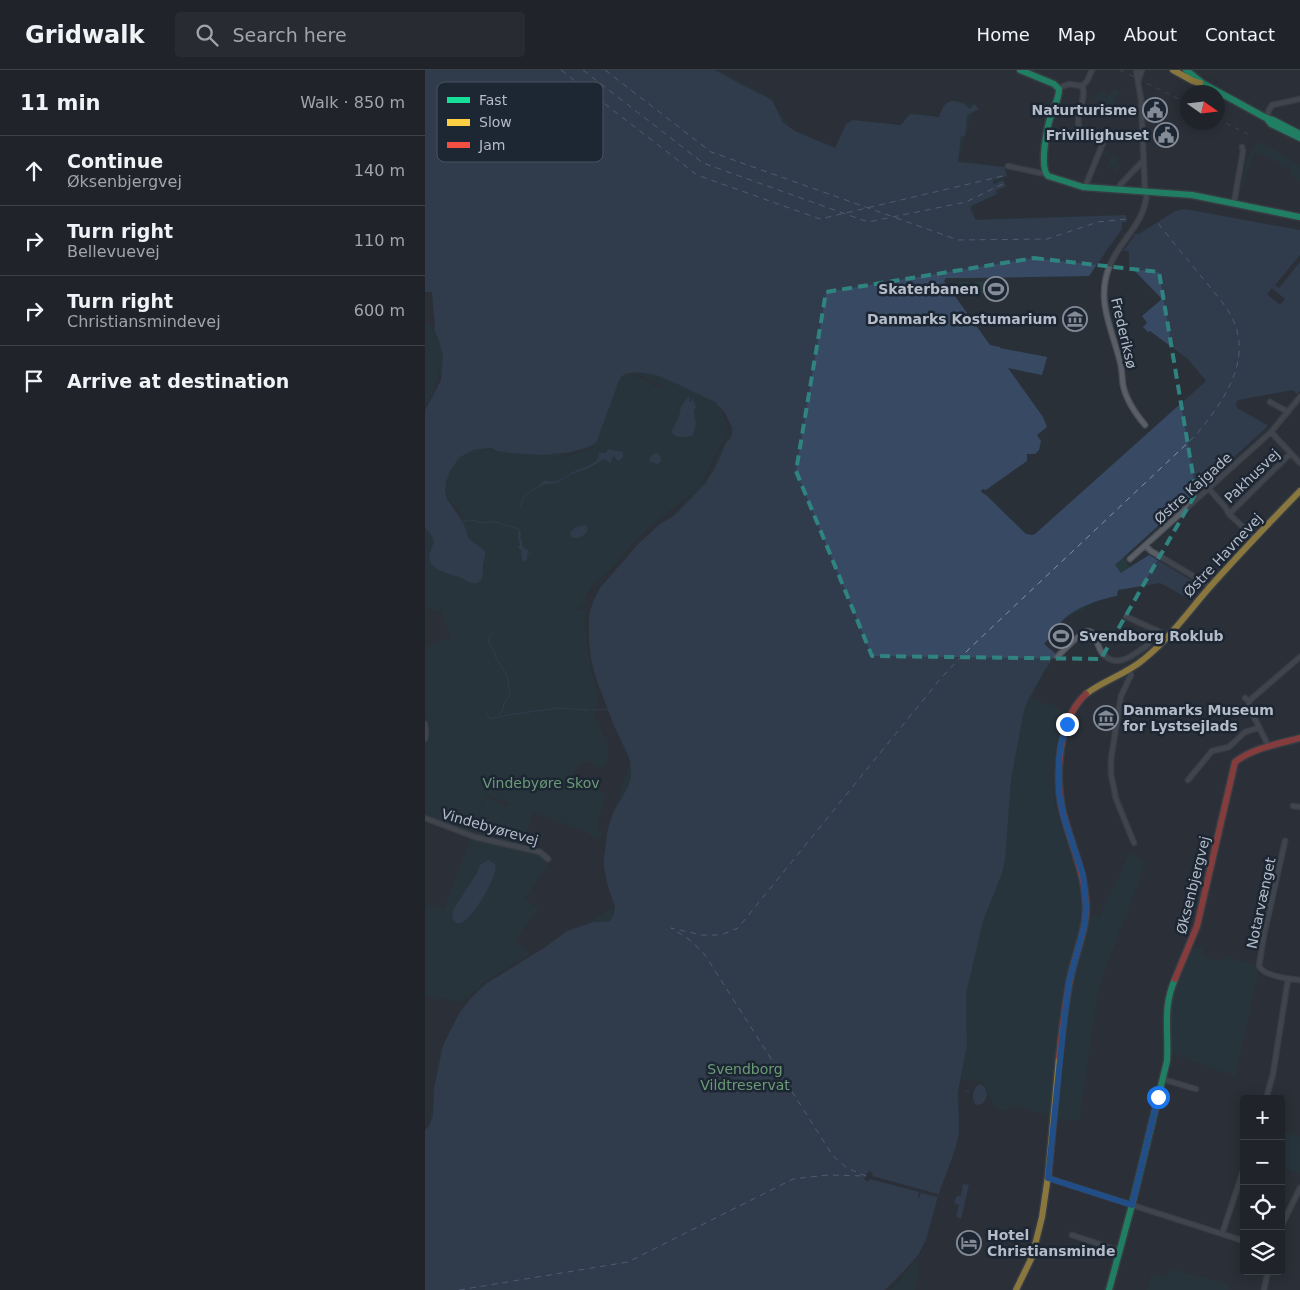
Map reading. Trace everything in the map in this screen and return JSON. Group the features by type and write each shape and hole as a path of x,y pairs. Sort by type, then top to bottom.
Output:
{"street":[{"path":"1020,70 1050,82 1059,88"},
{"path":"1082,86 1087,81 1091,70"},
{"name":"Frederiksø","path":"1136,70 1141,100 1142,163 1146,202 1142,214 1112,260 1105,279 1104,294 1105,310 1120,362 1125,392 1135,413 1145,424"},
{"path":"1138,82 1142,70"},
{"path":"1173,70 1193,81 1206,85"},
{"path":"1186,70 1206,85"},
{"path":"1059,88 1069,84 1082,86"},
{"path":"1082,86 1084,95 1077,119 1079,126 1087,136 1103,143 1085,187"},
{"path":"1059,88 1059,95 1052,110 1046,132 1044,165 1045,172 1050,177 1085,187 1192,195 1300,217"},
{"path":"1225,95 1300,134"},
{"path":"1300,99 1272,105 1267,118 1271,124 1300,138"},
{"path":"1234,203 1243,151 1242,147"},
{"path":"1119,190 1120,184 1142,163"},
{"path":"1008,166 1040,173 1045,172"},
{"name":"Østre Kajgade","path":"1131,559 1271,432 1300,397"},
{"path":"1270,402 1288,412"},
{"path":"1271,432 1300,463"},
{"name":"Pakhusvej","path":"1229,514 1290,454"},
{"path":"1209,489 1229,514 1255,538"},
{"name":"Østre Havnevej","path":"1016,1290 1035,1247 1043,1209 1069,982 1085,923 1086,906 1083,875 1064,818 1059,793 1058,776 1061,744 1069,717 1080,700 1097,685 1129,670 1149,655 1210,586 1300,491"},
{"path":"1146,546 1210,586"},
{"path":"1127,617 1156,630 1166,637"},
{"path":"1057,657 1088,631 1094,635 1105,657 1118,661 1125,659 1147,645 1156,630"},
{"path":"1269,747 1249,707 1247,699 1300,657"},
{"path":"1129,670 1131,676 1121,696 1111,759 1111,774 1117,799 1134,843"},
{"path":"425,724 425,739"},
{"path":"1188,780 1212,751 1229,747 1245,732 1259,728"},
{"name":"Øksenbjergvej","path":"1109,1290 1167,1061 1166,1012 1169,992 1197,926 1235,762 1239,758 1300,738"},
{"path":"1293,806 1300,807"},
{"name":"Vindebyørevej","path":"425,818 475,837 540,852 548,859"},
{"name":"Notarvænget","path":"1285,841 1259,966 1263,971 1288,978"},
{"path":"1267,1095 1273,1074 1288,978 1300,980"},
{"path":"1162,1079 1196,1089"},
{"path":"1048,1178 1240,1241"},
{"path":"1222,1234 1240,1180"},
{"path":"1285,1219 1300,1188"},
{"path":"1072,1235 1120,1251"},
{"path":"1266,1290 1268,1275"}],"highlighted area":[{"path":"1034,258 1159,272 1196,493 1101,659 872,656 796,471 826,292"}],"green space":[{"name":"Svendborg Vildtreservat","path":"425,70 719,70 769,97 791,129 835,148 848,122 900,125 910,113 939,117 951,100 974,104 959,160 1004,167 1007,176 972,206 976,219 1126,215 1127,222 1122,222 1122,234 1139,234 1175,211 1185,209 1300,230 1300,391 1297,395 1293,390 1238,400 1237,408 1267,425 1267,427 1124,557 1129,567 1149,555 1195,584 1184,596 1159,583 1117,590 1065,618 1044,644 1055,654 1031,698 1064,710 1055,751 1054,793 1059,821 1080,882 1082,910 1100,917 1130,852 1145,863 1098,989 1079,1121 1050,1117 1020,1106 1017,1109 1015,1105 1003,1112 994,1106 984,1084 978,1081 960,1080 958,1092 959,1133 956,1147 938,1194 926,1240 918,1255 425,1290 429,1130 441,1048 477,990 615,907 606,834 632,759 593,671 589,608 696,490 652,524 628,548 613,567 592,585 583,606 576,609 585,610 587,646 599,705 594,710 593,715 608,745 608,761 603,767 596,767 590,761 580,764 571,778 582,787 606,792 597,825 602,835 597,839 586,832 534,812 522,846 517,844 515,849 539,853 549,862 525,898 538,909 515,940 530,954 488,979 462,1002 425,995 425,904 444,910 486,797 507,807 509,803 486,794 470,834 425,814 425,746 429,730 425,714 425,648 451,637 440,610 425,609 425,528 427,530 425,526 425,412 441,379 440,368 436,383 425,407 425,324 430,324 438,342 433,292 425,281","holes":["1107,250 1129,251 1129,265 1162,299 1142,316 1147,323 1143,327 1188,359 1206,381 1035,534 1026,534 981,492 982,489 986,490 1027,461 1027,454 1035,454 1039,450 1041,441 1037,435 1047,427 1043,417 1008,368 1042,375 1047,357 990,345 944,281 946,278 1089,276","632,372 666,386 666,387 655,387 642,379 630,376","719,408 726,411 732,428 706,480 700,486 726,437 728,429","604,423 593,448 567,456 551,458 591,447","447,494 459,511 465,526 466,535 446,496","966,1009 967,1044 961,1075"]},
{"path":"1119,87 1118,92 1122,95 1117,94 1114,101 1117,104 1111,110 1112,106 1093,98 1097,97 1102,90 1106,92 1104,96 1107,98 1111,91 1114,91 1113,89 1118,91"},
{"path":"1257,141 1300,165 1300,181 1289,176 1291,169 1255,152 1249,164 1244,186 1242,187 1246,161"},
{"path":"1102,150 1118,158 1120,161 1117,160 1116,164 1122,165 1116,171 1110,166 1109,169 1107,168 1111,157 1103,153 1097,163"},
{"path":"1001,281 1001,293 975,293 975,282"},
{"path":"960,282 969,282 969,293 957,293 956,289"},
{"path":"1193,947 1202,948 1205,958 1219,961 1226,956 1254,965 1258,973 1235,1076 1171,1053 1170,1001 1178,977"},
{"path":"1285,1133 1300,1137 1300,1173 1285,1167"},
{"path":"918,1259 915,1290 891,1290"},
{"path":"1170,1269 1230,1285 1228,1290 1147,1290 1151,1275 1168,1277"}],"water":[{"name":"Svendborg Vildtreservat","path":"425,70 715,70 772,100 783,123 795,131 835,148 846,124 853,120 900,125 911,114 939,117 944,106 951,101 963,104 970,109 974,104 979,109 967,115 965,136 961,136 958,162 1004,167 1007,176 993,180 993,185 1003,180 1006,186 996,191 997,194 971,206 970,209 976,220 1126,215 1127,222 1122,222 1122,234 1139,234 1175,211 1185,209 1300,230 1300,391 1297,394 1293,390 1238,400 1237,408 1267,425 1267,427 1115,565 1121,573 1149,555 1196,583 1193,587 1191,586 1184,596 1160,583 1118,590 1117,596 1089,604 1069,615 1044,644 1056,654 1044,671 1024,710 1011,780 1005,859 1002,873 983,921 966,994 967,1044 958,1092 959,1133 956,1147 938,1196 926,1240 918,1255 885,1290 425,1290 425,1130 433,1116 434,1088 443,1046 450,1031 460,1012 487,983 544,948 567,931 593,922 610,921 614,914 615,907 604,867 607,834 613,813 628,787 631,773 628,755 614,726 591,659 589,616 593,602 600,588 639,543 661,523 674,516 705,484 715,468 726,443 731,438 733,430 725,413 715,402 656,375 637,372 625,374 618,383 597,441 593,445 571,452 543,455 511,453 488,448 473,450 460,457 451,469 446,481 445,491 447,499 463,522 469,539 485,551 483,575 479,582 473,583 439,570 430,561 429,556 433,546 433,538 425,528 425,410 441,380 443,356 434,330 432,292 425,292","holes":["1107,250 1129,251 1129,265 1162,299 1142,316 1147,323 1143,327 1188,359 1206,381 1035,534 1026,534 981,492 982,489 986,490 1027,461 1027,454 1035,454 1039,450 1041,441 1037,435 1047,427 1043,417 1008,368 1042,375 1047,357 990,345 944,281 946,278 1089,276"]},
{"path":"690,395 689,401 691,402 693,399 696,407 694,411 696,424 694,432 692,436 676,436 672,433 672,430 679,417 681,406"},
{"path":"608,449 623,452 623,457 619,461 614,455 610,463 605,459 557,483 546,484 537,488 545,480 550,482 562,479 571,473 590,465 599,458 598,453 606,453"},
{"path":"656,453 661,458 661,462 657,464 649,460"},
{"path":"586,525 588,530 583,536 579,538 571,537 570,533 573,530 579,526"},
{"path":"519,529 522,546 529,551 531,556 527,553 527,560 525,562 522,560 521,550 518,547 520,545"},
{"path":"488,860 495,864 490,886 468,918 461,923 456,923 452,918 453,910 477,873 480,865"},
{"path":"979,1084 984,1086 987,1096 982,1104 976,1105 973,1100 973,1094"},
{"path":"963,1184 969,1185 961,1219 956,1217 959,1205 954,1201 957,1196 961,1196"}],"pier":[{"path":"1122,229 1122,235 1135,235 1124,250 1107,250"},
{"path":"1300,255 1300,262 1279,288 1275,285"},
{"path":"1272,288 1285,299 1280,305 1267,294"},
{"path":"869,1171 873,1173 872,1176 938,1194 937,1197 921,1193 918,1198 919,1192 870,1179 868,1182 864,1179"}],"waterway":[{"path":"520,506 526,494 537,488"},
{"path":"463,522 468,520 479,523 495,522 519,529"},
{"path":"492,633 489,637 489,643 507,675 510,695 504,703 503,710 499,716"},
{"path":"487,713 490,719 558,708 589,710"},
{"path":"593,710 608,709"},
{"path":"965,1091 970,1092"}],"ferry route":[{"path":"561,70 577,82"},
{"path":"583,70 598,82"},
{"path":"605,70 711,152 958,240 1047,239 1098,222 1127,219"},
{"path":"603,86 703,163 868,222 966,202 1005,183"},
{"path":"603,102 697,175 820,219 1007,175"},
{"path":"459,1290 628,1262 793,1179 828,1175 866,1176 847,1168 833,1156 705,955 690,940 671,928 702,935 721,935 738,928 941,678 970,648 1195,436 1223,398 1231,384 1239,353 1239,338 1234,322 1229,311 1157,222"}],"railway":[{"path":"1120,70 1180,100"},
{"path":"1225,123 1248,134"}],"traffic: fast":[{"path":"1020,70 1054,84 1059,89 1046,137 1044,164 1048,176 1083,187 1192,195 1300,217"},
{"path":"1186,70 1204,84 1266,118 1300,134"},
{"path":"1267,119 1271,124 1300,138"},
{"path":"1109,1290 1167,1061 1167,1010 1175,979"}],"traffic: slow":[{"path":"1173,70 1200,83"},
{"path":"1086,694 1130,669 1153,651 1231,563 1300,491"},
{"path":"1016,1290 1032,1257 1042,1217 1048,1176 1059,1057"}],"traffic: jam":[{"path":"1059,1057 1069,985 1084,928 1086,912 1086,899 1081,873 1062,809 1059,791 1059,764 1063,737 1069,719 1077,703 1086,694"},
{"path":"1175,979 1197,926 1235,762 1258,750 1300,738"}],"place":[{"name":"Naturturisme","path":"1155,110"},
{"name":"Frivillighuset","path":"1166,135"},
{"name":"Skaterbanen","path":"996,289"},
{"name":"Danmarks Kostumarium","path":"1075,319"},
{"name":"Svendborg Roklub","path":"1061,636"},
{"name":"Danmarks Museum for Lystsejlads","path":"1106,718"},
{"name":"Hotel Christiansminde","path":"969,1243"}],"route":[{"path":"1067,724 1059,759 1059,793 1064,818 1083,875 1086,906 1085,923 1069,982 1048,1178 1132,1205 1158,1097"}],"park label":[{"name":"Vindebyøre Skov","path":"541,783"}]}
